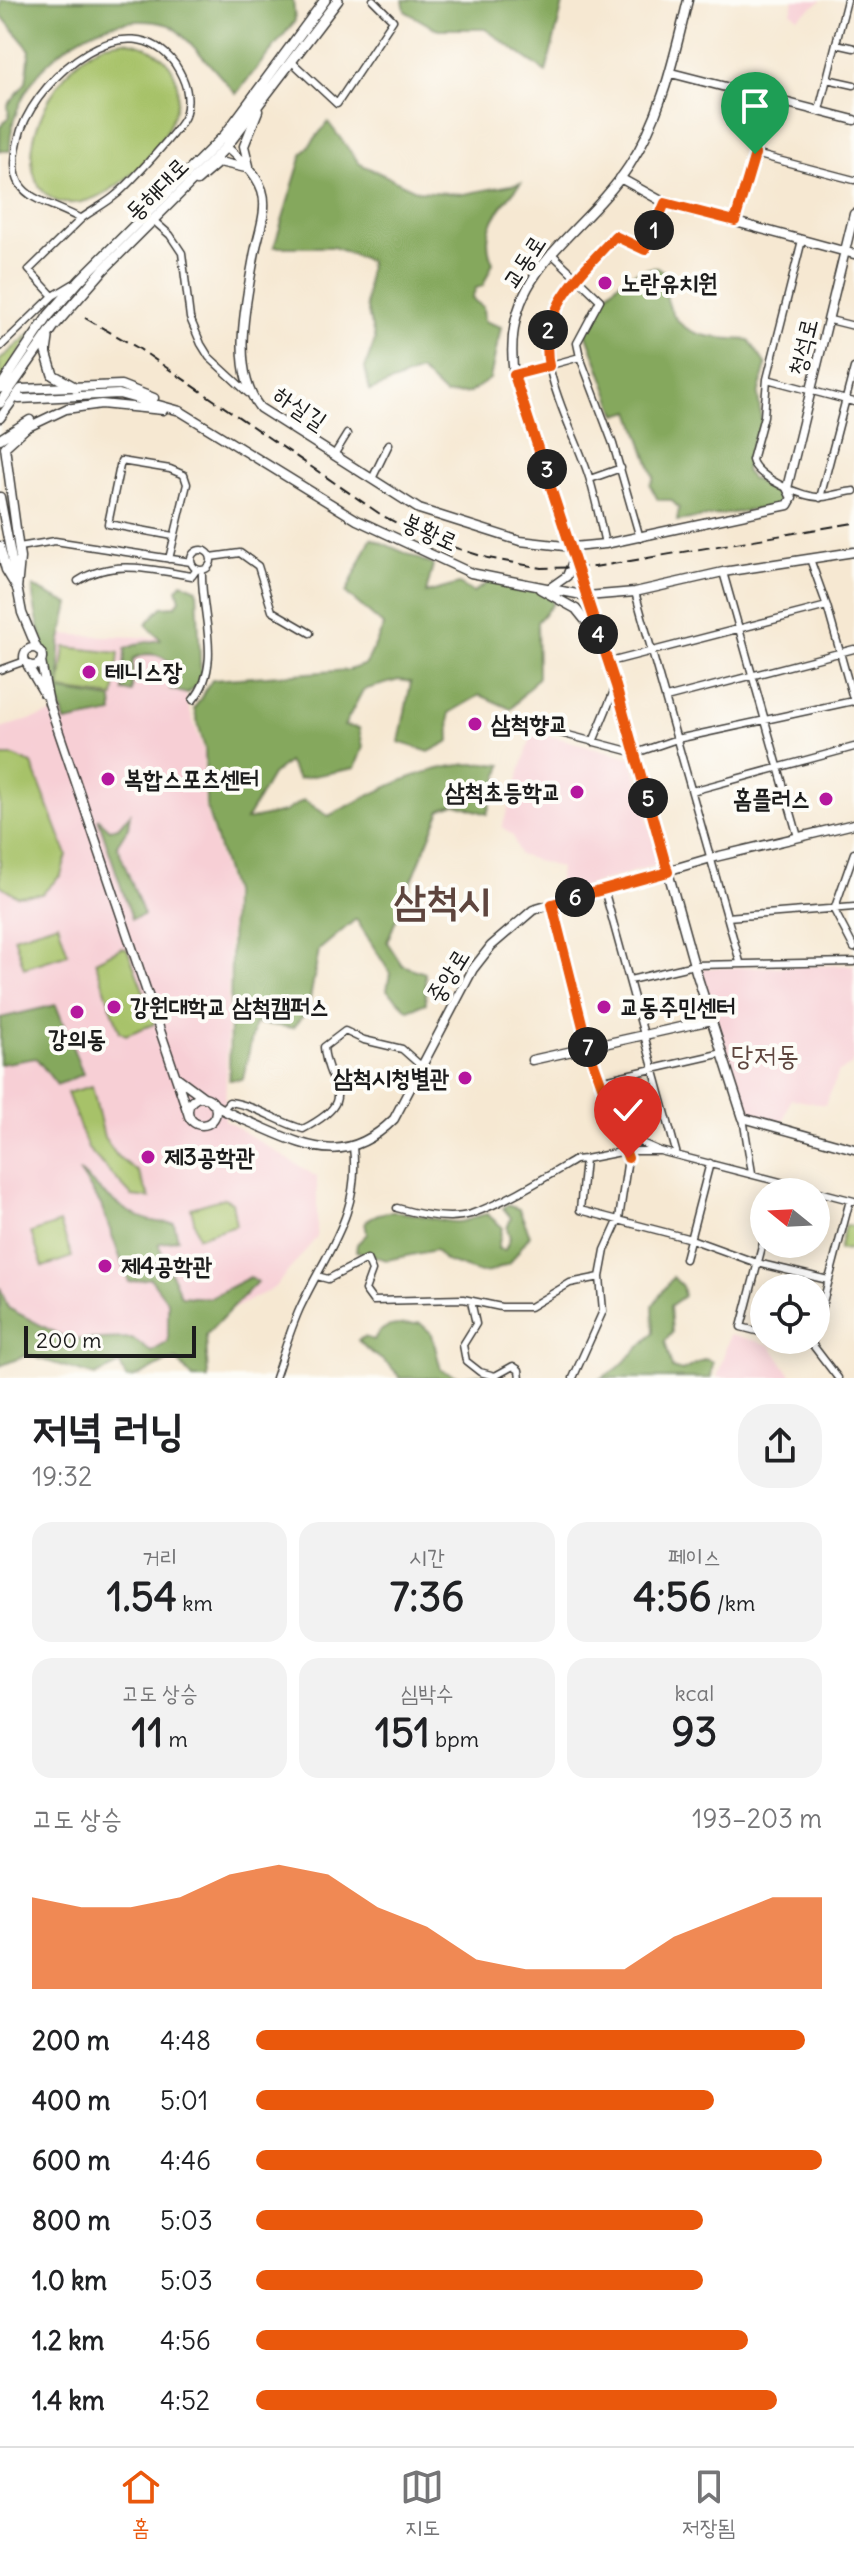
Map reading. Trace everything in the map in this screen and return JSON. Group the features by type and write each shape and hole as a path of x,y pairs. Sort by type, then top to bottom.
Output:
{"main road":[{"name":"동해대로","path":"1,411 49,332 103,270 190,186 325,0"},
{"name":"동해대로","path":"0,388 49,315 80,280 223,144 273,87 338,0"},
{"path":"49,332 46,352 53,375 76,388"}],"street":[{"path":"291,61 337,104 393,20 373,0"},
{"name":"교동로","path":"688,0 671,73 658,110 620,178 529,281 513,320 510,348 514,375 574,552 636,753 694,965 743,1118 752,1173"},
{"path":"819,110 847,0"},
{"path":"845,10 854,11"},
{"path":"53,296 29,270 81,219 118,194 184,120 189,98 183,76 165,49 152,41 122,35 93,45 54,78 25,119 15,156 15,174 21,189 35,202 81,219"},
{"path":"836,44 854,48"},
{"path":"671,73 854,120"},
{"path":"827,79 854,85"},
{"path":"250,170 244,146 246,135 273,87"},
{"path":"735,221 770,97"},
{"name":"하실길","path":"223,144 250,170 263,192 261,224 246,312 244,366 248,393 260,408 419,509 520,541 574,552"},
{"path":"755,154 854,180"},
{"path":"190,186 219,162 236,163 250,170"},
{"path":"620,178 665,203 850,253"},
{"path":"605,544 590,479 549,366 549,323 556,305 615,236 645,250 665,203"},
{"name":"청석로","path":"574,552 781,510 792,498 787,488 850,253 854,214"},
{"path":"154,221 170,235 182,253 190,318 201,344 209,357 248,393"},
{"name":"청석로","path":"802,240 767,379 764,416 752,460 759,473 787,488 820,498 854,491"},
{"path":"551,253 600,300 577,343 621,468 640,538"},
{"path":"0,347 53,296 80,280"},
{"path":"830,320 854,326"},
{"path":"514,375 580,357"},
{"path":"820,498 854,368"},
{"path":"767,379 854,402"},
{"path":"23,423 7,421 1,411 21,389 121,385 180,411"},
{"name":"봉황로","path":"19,399 119,394 180,411 357,520 471,573 587,596 635,592 723,572 854,552"},
{"path":"0,439 23,423 68,408 101,404 180,411"},
{"path":"17,589 19,547 5,447 26,428 68,408"},
{"path":"334,455 347,434"},
{"path":"372,479 389,444"},
{"path":"169,559 187,484 184,475 170,469 121,461 108,524 173,536"},
{"path":"590,479 621,468"},
{"path":"0,497 22,613 26,660 49,703"},
{"path":"19,547 55,541 191,562 200,570 209,659 204,688 193,700"},
{"path":"0,546 6,570 17,589"},
{"path":"191,562 192,554 198,549 206,551 211,557"},
{"path":"550,588 567,576 574,552"},
{"path":"211,557 240,553 258,566 272,611 310,633"},
{"path":"78,581 96,569 144,568 192,576 209,566 211,557"},
{"path":"530,725 636,753 677,739 853,701 845,681 827,606 810,559"},
{"path":"723,572 737,632 798,837"},
{"path":"533,585 576,609 600,640"},
{"path":"635,592 740,962"},
{"path":"606,663 653,654 827,606"},
{"path":"22,613 42,656 49,703 188,1113 199,1125 213,1119 229,1102 243,1103 303,1129 318,1121 334,1105 338,1088 325,1062 324,1047 345,1031 364,1040 402,1049 420,1065"},
{"path":"0,670 26,660 31,648 37,649"},
{"path":"666,698 854,649"},
{"path":"26,660 35,666 41,662"},
{"path":"845,681 854,679"},
{"path":"593,742 616,686"},
{"path":"692,791 854,747"},
{"name":"중앙로","path":"353,1147 376,1137 394,1119 473,969 491,946 533,910 711,858 854,824"},
{"path":"854,853 834,910 854,948"},
{"path":"604,889 677,1155"},
{"path":"552,904 588,1047 626,1151 627,1180 619,1219 605,1250 600,1277 603,1311 573,1378"},
{"path":"727,917 854,907"},
{"path":"630,980 694,965 854,962"},
{"path":"532,1060 712,1020"},
{"path":"600,1081 723,1053"},
{"path":"178,1077 222,1110 307,1146 327,1149 353,1147 357,1178 351,1205 299,1310 275,1378"},
{"path":"188,1113 193,1101 208,1100"},
{"path":"208,1100 213,1119"},
{"path":"743,1118 853,1147"},
{"path":"619,1133 660,1151 770,1178"},
{"path":"397,1208 442,1215 471,1214 511,1197 575,1160 626,1151 660,1151"},
{"path":"585,1159 580,1210 691,1239 757,1263 803,1274"},
{"path":"685,1259 710,1163"},
{"path":"830,1194 852,1200 830,1274"},
{"path":"754,1274 758,1258"},
{"path":"317,1276 328,1279 367,1259 372,1271 365,1290 373,1301 471,1301 501,1307 530,1307 570,1283 600,1277"},
{"path":"750,1291 741,1327 750,1329"},
{"path":"471,1301 476,1324 463,1345 461,1353 466,1361 480,1372 495,1376 513,1366 519,1370 520,1378"},
{"path":"821,1354 838,1378"}],"shaded area":[{"path":"794,0 822,0 798,17 791,12"},
{"name":"강원대학교 삼척캠퍼스","path":"42,634 175,638 189,709 203,749 204,806 230,893 225,1120 317,1177 317,1237 274,1288 151,1351 140,1343 115,1354 0,1338 0,728 65,710"},
{"name":"삼척초등학교","path":"533,731 632,758 659,864 557,895 560,868 519,855 513,836 502,827"},
{"path":"854,965 854,1057 851,1066 839,1072 825,1105 791,1099 783,1122 746,1114 700,968"},
{"path":"730,1334 750,1340 750,1354 776,1354 793,1378 717,1378"}],"green space":[{"path":"1,0 293,0 295,21 236,94 192,45 169,25 141,21 112,25 85,35 61,51 40,72 23,96 13,123 10,151 0,151 0,127 9,117 8,105 26,82 30,50 0,14"},
{"path":"403,0 564,0 546,72 485,29 436,29 405,11"},
{"path":"126,41 161,57 176,80 175,109 162,139 139,167 111,189 82,202 56,201 40,187 33,167 33,144 40,120 66,74 84,57 102,45"},
{"path":"328,122 360,164 418,191 464,194 521,183 490,229 488,240 493,263 483,286 476,288 472,299 483,307 484,321 501,327 490,379 469,393 445,395 420,371 370,391 365,368 375,340 366,305 369,261 333,247 274,247 302,155"},
{"path":"657,267 664,272 670,308 677,320 698,334 749,340 766,365 758,395 762,425 753,440 745,471 777,493 779,503 774,507 677,521 679,508 671,500 658,500 650,485 654,478 631,411 617,415 585,330 597,307 622,280"},
{"path":"34,330 0,382 0,360"},
{"path":"371,538 433,565 426,593 459,584 473,592 498,577 549,593 553,604 537,622 538,677 511,709 480,695 449,713 450,741 429,752 399,742 411,682 399,680 363,690 344,726 359,728 363,747 355,768 298,779 288,762 272,775 246,820 284,812 304,800 328,816 391,785 433,770 478,764 502,765 487,814 456,804 441,809 387,942 402,965 425,973 426,1003 408,1010 387,990 390,973 356,919 319,950 308,1010 293,1028 255,1023 243,1079 229,1080 232,892 206,806 205,749 194,709 212,680 349,670 366,664 384,626 346,593"},
{"path":"182,583 197,589 201,682 187,694 170,689 173,666 164,658 149,654 133,659 132,692 123,691 125,649 161,640 146,624 162,607 175,606 180,600 177,589"},
{"path":"33,587 69,604 60,644 60,691 112,699 113,713 65,722 40,631"},
{"name":"테니스장","path":"65,647 119,653 114,697 60,690"},
{"path":"0,756 13,756 32,764 67,855 61,875 42,894 17,896 0,885"},
{"path":"130,814 128,828 117,845 144,915 132,919 98,818 110,829 118,827"},
{"path":"58,923 68,954 24,968 14,937"},
{"path":"121,948 127,949 154,1018 154,1024 126,1035 120,1032 95,961"},
{"path":"56,1005 83,1074 57,1085 36,1058 0,1064 0,1018"},
{"path":"92,1086 104,1137 117,1156 138,1172 150,1198 132,1196 88,1149 67,1093"},
{"path":"79,1171 122,1208 146,1219 174,1223 178,1239 158,1244 181,1296 209,1298 250,1277 257,1282 206,1335 208,1378 193,1378 177,1360 126,1378 120,1364 95,1376 27,1355 0,1366 0,1287 8,1308 69,1340 132,1338 151,1352 168,1342 168,1302 150,1278 129,1282 101,1205"},
{"path":"224,1198 232,1202 236,1225 198,1237 191,1208"},
{"path":"507,1205 519,1209 530,1235 510,1263 490,1272 480,1273 445,1261 435,1250 387,1260 356,1251 357,1244 367,1234 365,1222 386,1212 457,1222 487,1214 502,1227 498,1249 505,1250 510,1238 507,1228 511,1218 503,1208"},
{"path":"60,1223 72,1257 43,1267 31,1233"},
{"path":"845,1225 854,1227 854,1249 839,1250"},
{"path":"673,1277 682,1286 684,1296 670,1306 672,1333 665,1341 672,1368 682,1371 705,1359 713,1362 711,1378 601,1378 618,1368 654,1333 653,1305"},
{"path":"420,1323 432,1334 441,1370 459,1377 480,1374 486,1378 400,1378 358,1340 364,1337 374,1340 382,1329 388,1327"}],"railway":[{"path":"85,318 138,348 383,516 430,540 488,558 542,568 594,567 854,523"}],"place":[{"name":"노란유치원","path":"605,283"},
{"name":"테니스장","path":"89,672"},
{"name":"삼척향교","path":"475,724"},
{"name":"복합스포츠센터","path":"108,779"},
{"name":"삼척초등학교","path":"577,792"},
{"name":"홈플러스","path":"826,799"},
{"name":"강원대학교 삼척캠퍼스","path":"114,1007"},
{"name":"교동주민센터","path":"604,1007"},
{"name":"강의동","path":"77,1012"},
{"name":"삼척시청별관","path":"465,1078"},
{"name":"제3공학관","path":"148,1157"},
{"name":"제4공학관","path":"105,1266"}],"district":[{"name":"삼척시","path":"442,900"},
{"name":"당저동","path":"765,1055"}],"route":[{"path":"628,1158 588,1047 552,904 668,872 636,753 573,547 514,375 549,366 547,335 556,305 615,236 632,247 645,250 665,203 735,221 755,154"}]}
